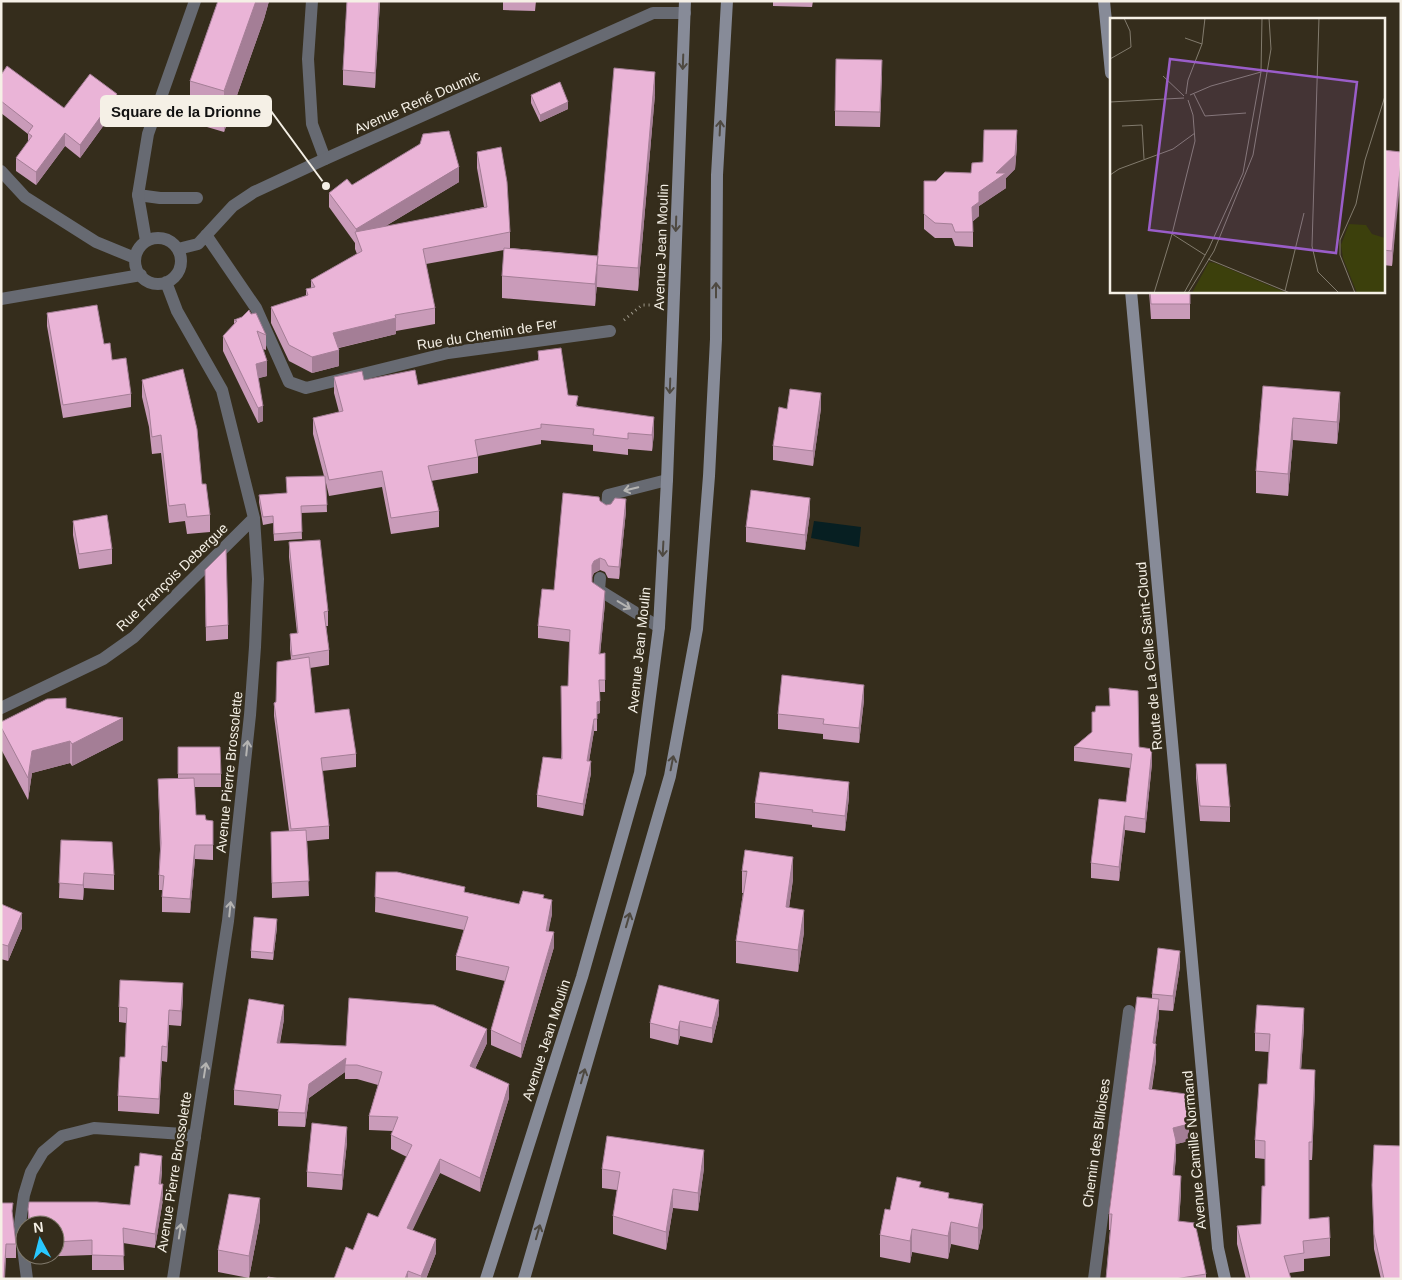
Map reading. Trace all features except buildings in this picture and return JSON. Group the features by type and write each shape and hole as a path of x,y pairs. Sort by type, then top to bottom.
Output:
{"main road":[{"path":"524,1279 670,776 697,629 709,476 716,339 717,175 727,1"},
{"path":"1104,1 1110,62"},
{"name":"Avenue Jean Moulin","path":"486,1279 582,977 640,772 659,627 667,480 685,7"},
{"name":"Route de La Celle Saint-Cloud","path":"1131,292 1198,1018"},
{"name":"Avenue Camille Normand","path":"1198,1018 1218,1248 1225,1279"}],"street":[{"path":"146,241 138,195 148,134 196,1"},
{"path":"312,1 308,59 312,124 325,159"},
{"name":"Avenue René Doumic","path":"178,249 198,244 233,206 254,192 652,13 685,7"},
{"path":"1,171 25,197 96,242 135,258"},
{"path":"138,195 160,198 197,198"},
{"name":"Rue du Chemin de Fer","path":"206,236 256,308 289,382 306,388 448,353 610,331"},
{"path":"154,238 164,238 178,249 181,261 180,269 176,275 166,282 156,283 147,280 141,276 136,267 135,258 140,247 146,241 154,238"},
{"path":"1,299 141,276"},
{"name":"Avenue Pierre Brossolette","path":"166,282 177,311 222,390 254,518 258,579 250,715 228,921 173,1279"},
{"path":"607,509 608,495 667,480"},
{"name":"Rue François Debergue","path":"1,708 103,659 134,637 254,518"},
{"path":"600,578 599,590 659,627"},
{"name":"Chemin des Billoises","path":"1094,1279 1130,1011"},
{"path":"27,1279 20,1224 24,1195 31,1172 43,1152 62,1136 94,1128 183,1134 195,1137"}],"path":[{"path":"610,331 642,305 673,304"}],"water":[{"path":"814,521 861,527 859,547 811,538"}],"place":[{"name":"Square de la Drionne","path":"326,186"}]}
